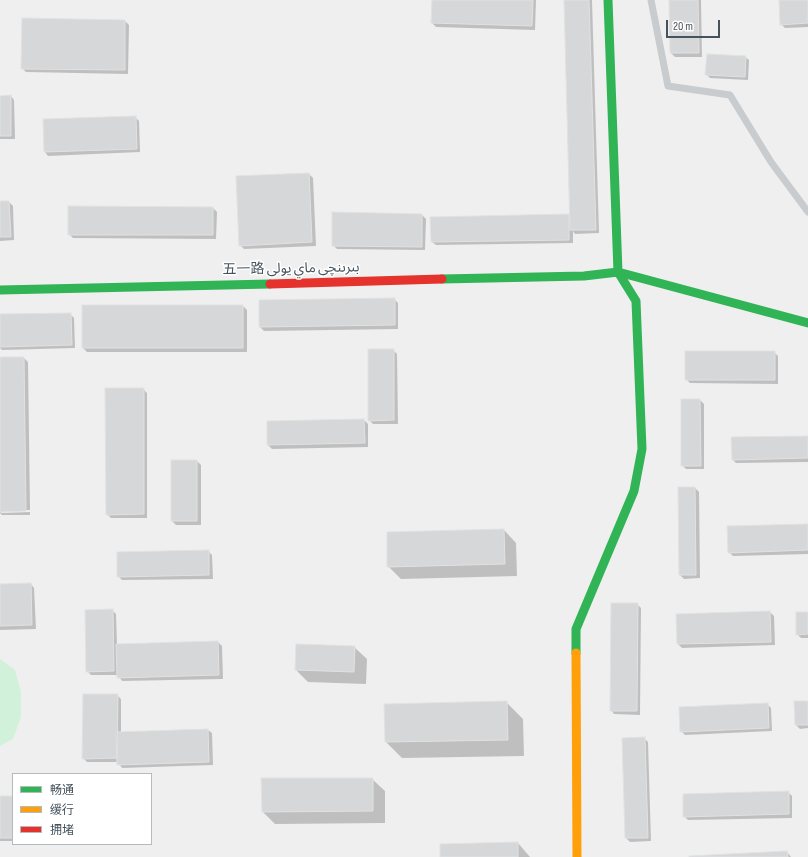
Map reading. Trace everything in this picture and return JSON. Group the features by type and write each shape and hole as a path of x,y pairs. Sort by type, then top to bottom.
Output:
{"street":[{"path":"577,857 576,629 634,491 642,449 636,301 618,272 608,0"},
{"path":"618,272 808,323"},
{"name":"五一路 بىرىنچى ماي يولى","path":"0,290 584,276 618,272"}],"lane":[{"path":"651,0 668,86 730,95 771,162 808,212"}],"green space":[{"path":"0,659 15,670 21,692 21,717 13,739 0,746"}],"building":[{"path":"432,0 533,0 532,26 431,23"},
{"path":"564,0 589,0 596,230 570,230"},
{"path":"669,0 698,0 699,53 670,53"},
{"path":"779,0 808,0 808,23 780,25"},
{"path":"22,18 125,20 125,70 21,69"},
{"path":"707,54 746,56 745,77 705,75"},
{"path":"11,95 11,136 0,136 0,96"},
{"path":"136,116 137,149 44,152 43,119"},
{"path":"309,173 312,242 239,246 236,176"},
{"path":"0,201 9,201 11,237 0,237"},
{"path":"68,206 213,207 213,235 68,235"},
{"path":"332,212 422,214 422,247 332,246"},
{"path":"569,214 569,240 431,242 430,217"},
{"path":"395,298 395,325 259,327 259,300"},
{"path":"82,305 243,305 243,348 82,348"},
{"path":"71,313 72,345 0,347 0,314"},
{"path":"368,349 394,349 394,420 368,421"},
{"path":"685,351 775,351 775,380 685,380"},
{"path":"0,357 24,357 26,511 0,512"},
{"path":"105,388 144,388 144,514 106,515"},
{"path":"681,399 700,399 701,466 681,466"},
{"path":"364,419 365,443 267,445 267,421"},
{"path":"808,436 808,458 732,460 731,437"},
{"path":"171,460 197,460 197,521 171,521"},
{"path":"678,487 695,487 696,575 679,575"},
{"path":"808,524 808,550 728,553 727,526"},
{"path":"504,529 505,564 387,567 387,532"},
{"path":"209,550 209,575 117,577 117,552"},
{"path":"31,583 32,625 0,626 0,584"},
{"path":"611,603 638,603 637,711 610,711"},
{"path":"113,609 114,671 86,672 85,610"},
{"path":"770,611 771,642 677,644 676,614"},
{"path":"796,612 808,612 808,634 796,635"},
{"path":"218,641 219,675 117,678 116,644"},
{"path":"296,644 355,646 354,672 295,670"},
{"path":"83,694 118,694 117,758 82,759"},
{"path":"507,701 508,740 385,742 384,704"},
{"path":"794,701 808,701 808,725 795,725"},
{"path":"768,703 769,728 680,732 679,707"},
{"path":"208,729 209,762 117,765 116,732"},
{"path":"645,737 648,838 625,838 622,738"},
{"path":"261,778 373,778 373,811 262,812"},
{"path":"789,791 789,814 683,817 683,794"},
{"path":"0,796 12,796 12,838 0,838"},
{"path":"518,842 518,857 440,857 440,844"},
{"path":"787,851 788,857 689,857 689,856"}],"traffic: fast":[{"path":"442,279 584,276 618,272 608,0"},
{"path":"618,272 808,323"},
{"path":"576,653 576,629 634,491 642,449 636,301 618,272"},
{"path":"0,290 270,284"}],"traffic: slow":[{"path":"576,653 577,857"}],"traffic: jam":[{"path":"270,284 442,279"}]}
